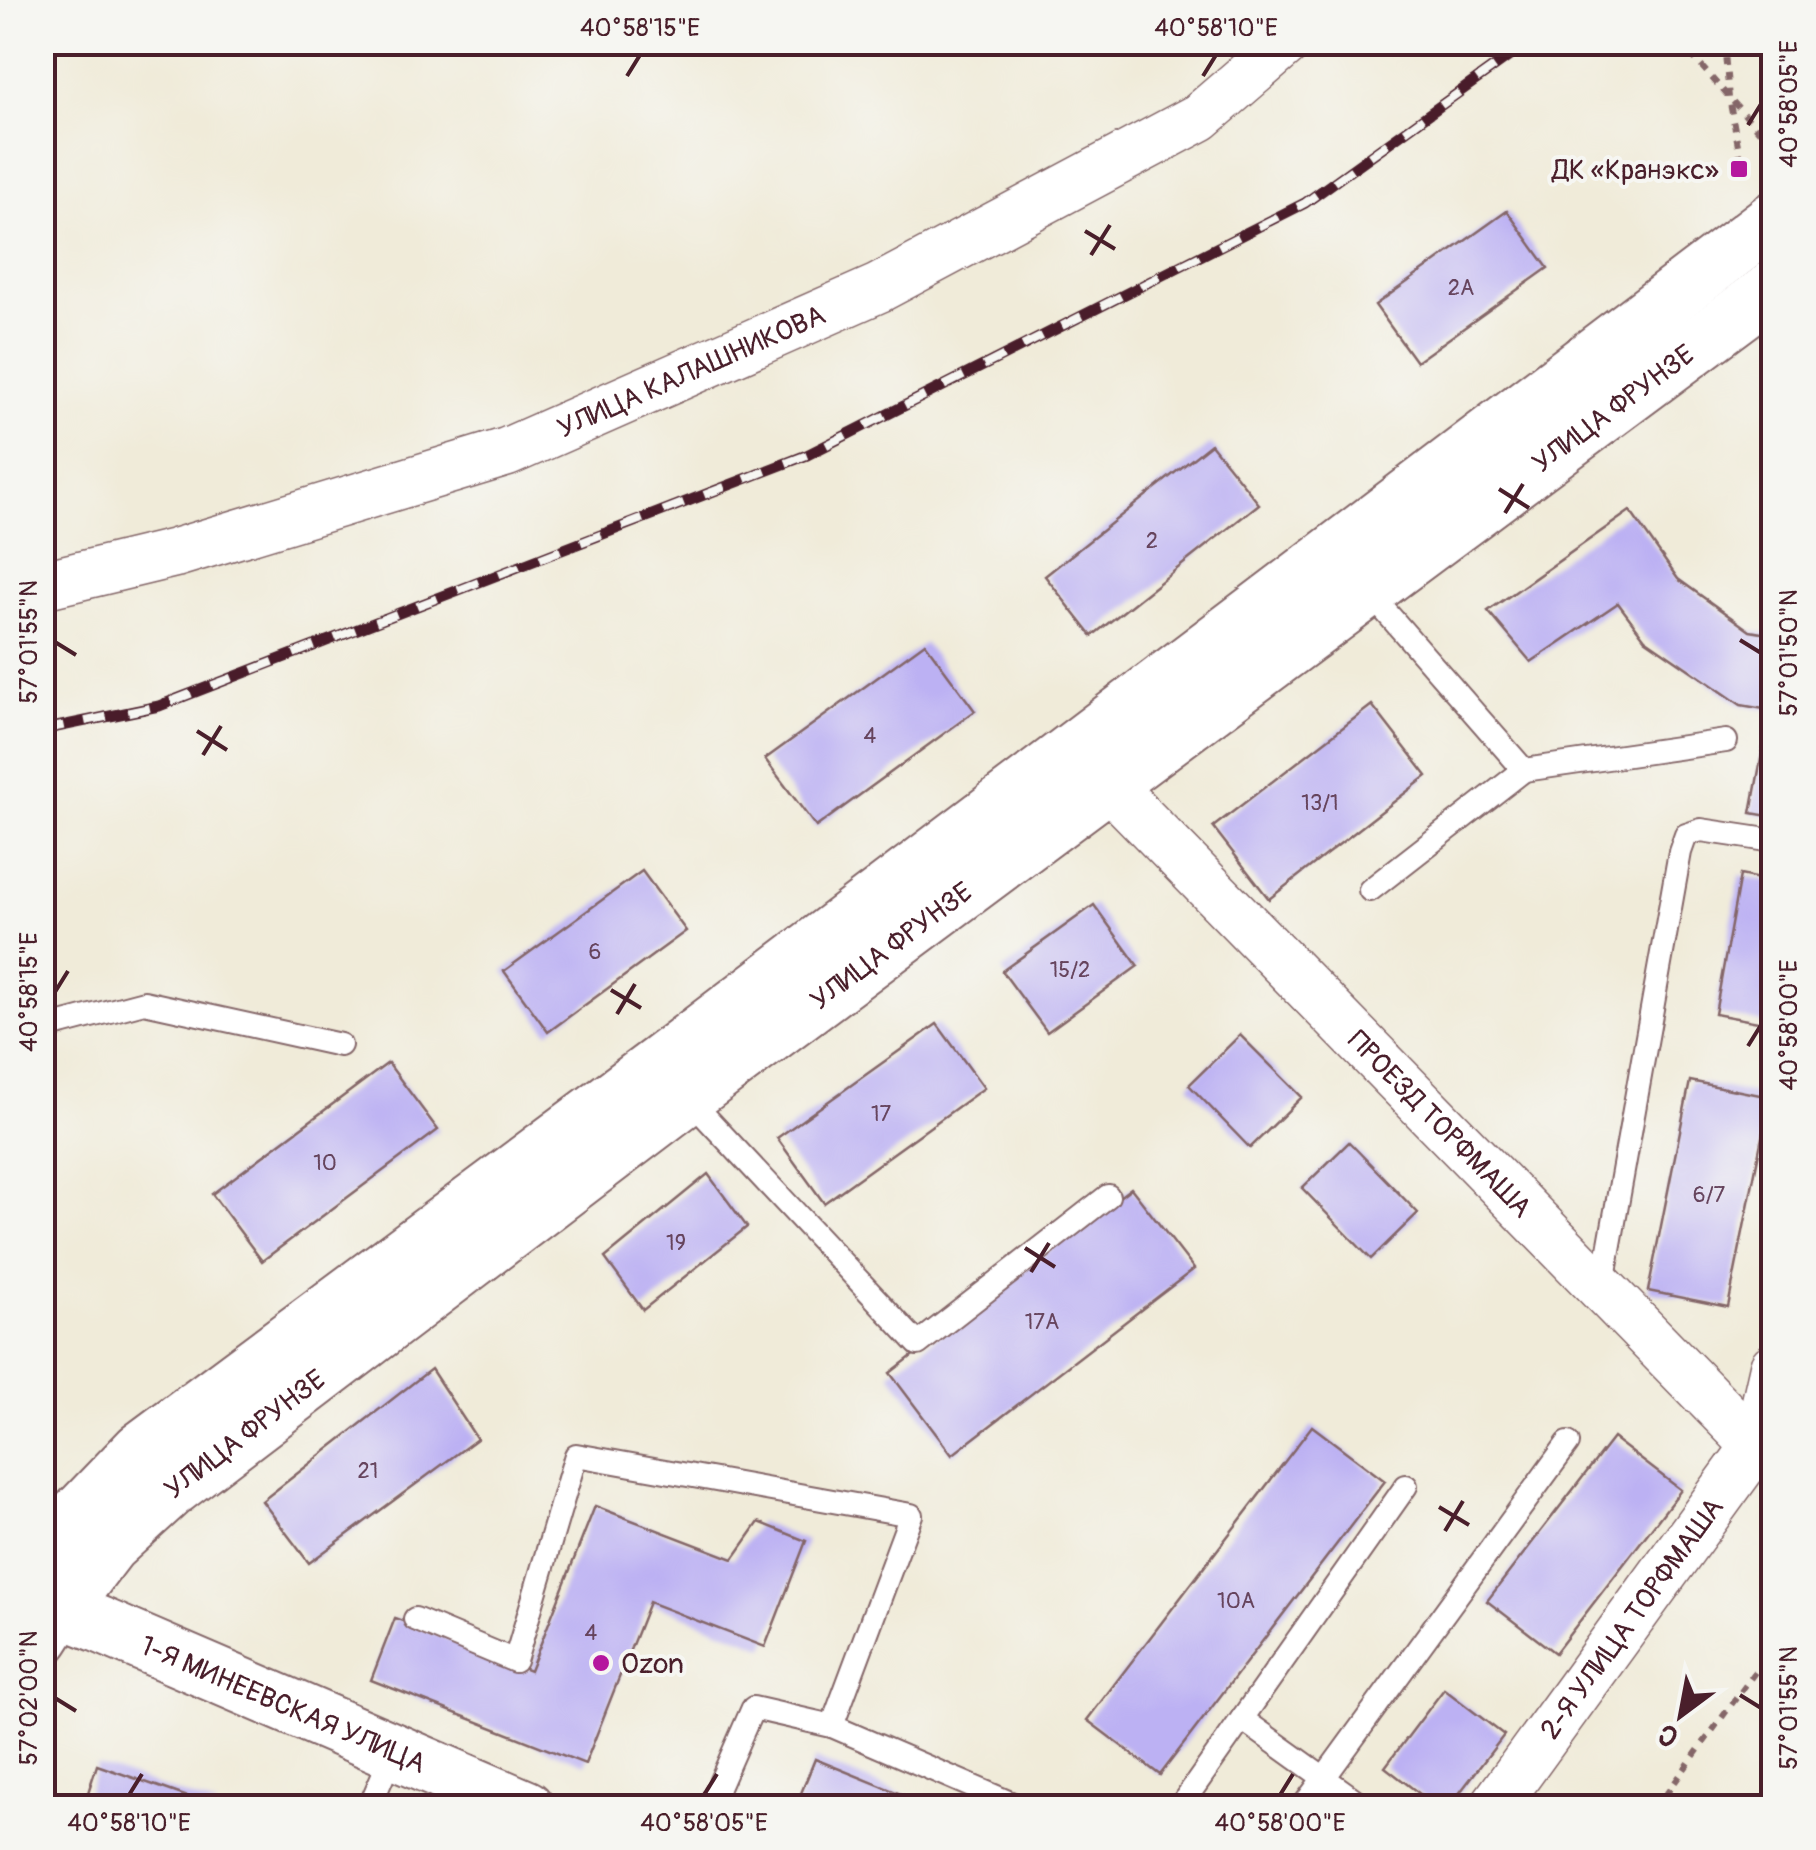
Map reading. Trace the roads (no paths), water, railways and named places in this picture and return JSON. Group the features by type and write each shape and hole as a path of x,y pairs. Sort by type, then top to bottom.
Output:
{"main road":[{"name":"УЛИЦА ФРУНЗЕ","path":"48,1617 108,1546 169,1491 686,1097 1093,764 1351,570 1774,219"},
{"name":"УЛИЦА ФРУНЗЕ","path":"1351,570 1774,288"},
{"name":"УЛИЦА ФРУНЗЕ","path":"42,1552 140,1450 660,1062 1093,764"},
{"name":"1-Я МИНЕЕВСКАЯ УЛИЦА","path":"48,1617 98,1624 526,1808"}],"street":[{"name":"УЛИЦА КАЛАШНИКОВА","path":"42,585 175,553 507,452 879,288 1200,117 1287,42"},
{"name":"ПРОЕЗД ТОРФМАША","path":"1093,764 1765,1454"},
{"name":"2-Я УЛИЦА ТОРФМАША","path":"1494,1808 1765,1454 1774,1367"}],"lane":[{"path":"1351,570 1524,770"},
{"path":"1370,890 1524,770 1726,741"},
{"path":"1602,1289 1686,835 1701,830 1774,842"},
{"path":"42,1029 144,1002 340,1046"},
{"path":"686,1097 918,1344 1108,1196"},
{"path":"1302,1808 1568,1443"},
{"path":"414,1619 515,1660 576,1455 911,1515 832,1726"},
{"path":"1180,1808 1406,1486"},
{"path":"709,1808 753,1708 832,1726 1022,1808"},
{"path":"1242,1718 1366,1808"},
{"path":"369,1808 394,1752"}],"railway":[{"path":"42,730 159,706 807,455 1305,203 1529,42"}],"place":[{"name":"ДК «Кранэкс»","path":"1739,169"},
{"name":"Ozon","path":"601,1663"}]}
